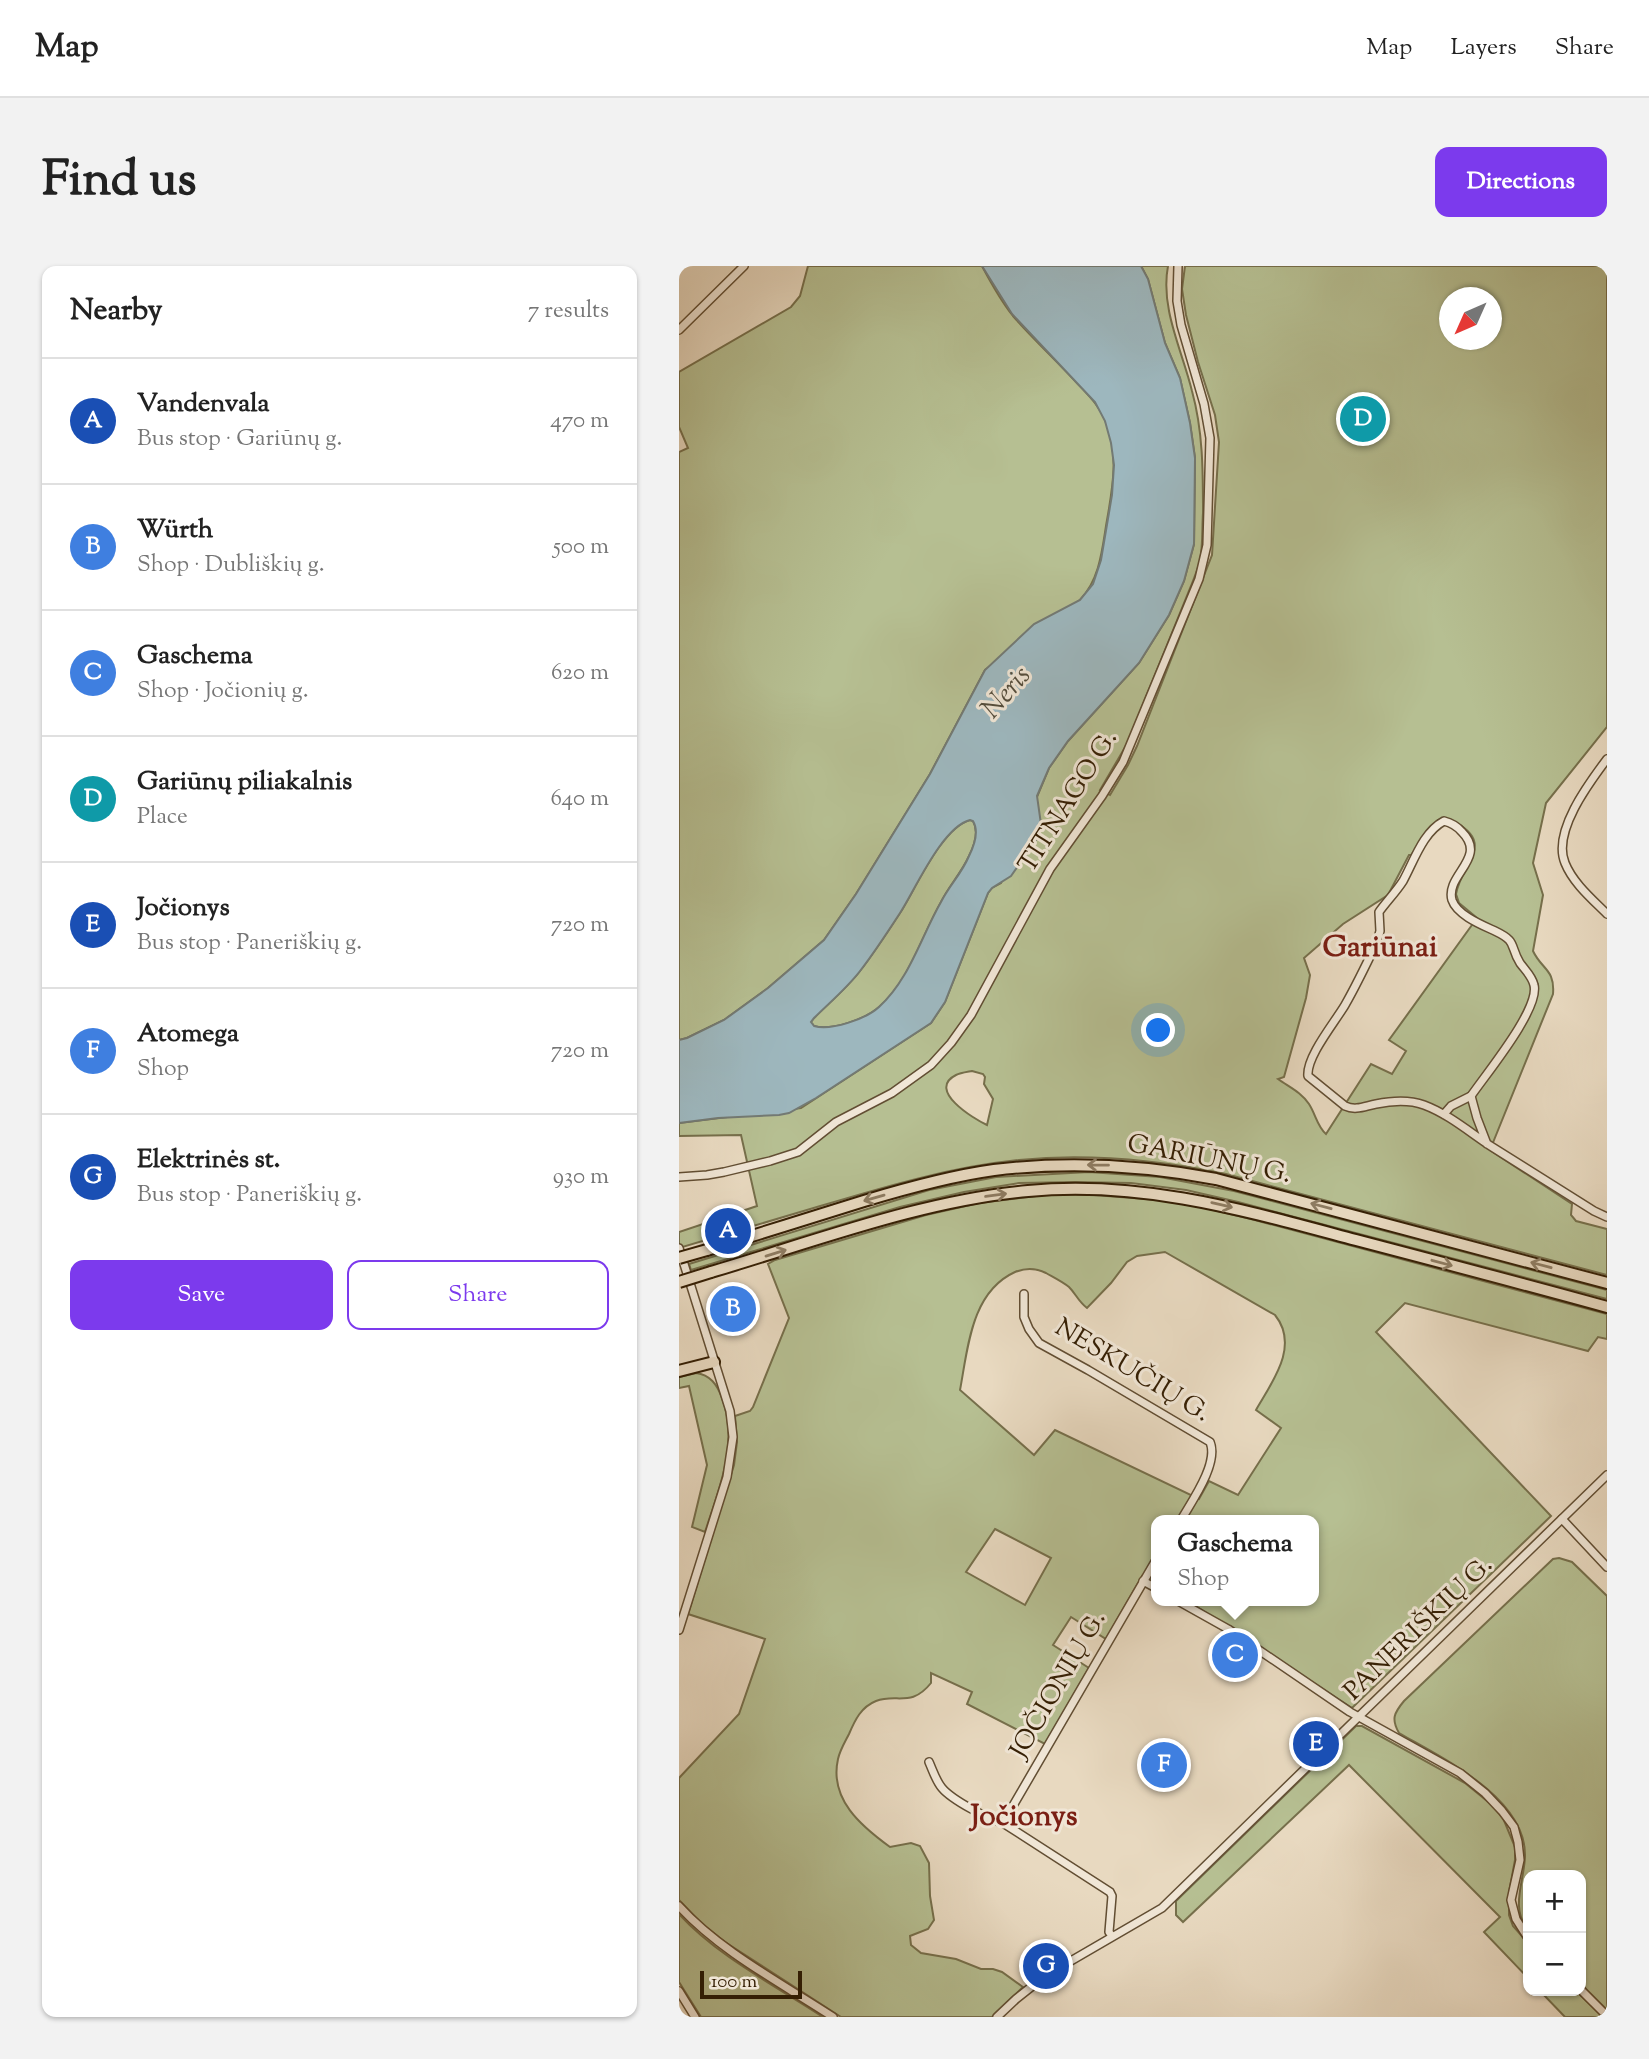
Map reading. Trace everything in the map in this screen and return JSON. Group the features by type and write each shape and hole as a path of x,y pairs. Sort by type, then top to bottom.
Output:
{"highway":[{"name":"GARIŪNŲ G.","path":"679,1258 857,1203 959,1176 1029,1167 1116,1165 1216,1179 1607,1283"},
{"name":"GARIŪNŲ G.","path":"679,1282 882,1221 968,1199 1028,1191 1100,1188 1170,1195 1239,1209 1607,1307"},
{"path":"679,1371 714,1362"}],"street":[{"path":"679,330 744,266"},
{"name":"TITNAGO G.","path":"679,1177 724,1172 797,1152 836,1122 892,1093 931,1065 971,1015 1050,869 1123,762 1199,579 1207,545 1210,438 1204,404 1181,325 1177,300 1178,266"},
{"path":"1607,759 1569,820 1562,850 1571,875 1607,915"},
{"path":"1444,1114 1451,1106 1471,1096 1527,1015 1535,989 1512,942 1471,919 1454,904 1452,890 1468,860 1471,843 1457,827 1444,821 1437,825 1423,844 1402,883 1378,912 1380,931 1377,942 1346,1003 1313,1056 1307,1073 1310,1079 1351,1109 1408,1102 1422,1104 1444,1114 1487,1144 1607,1217"},
{"path":"1471,1096 1487,1144"},
{"path":"679,1248 730,1411 733,1437 727,1477 679,1630"},
{"name":"NESKUČIŲ G.","path":"1024,1294 1024,1317 1039,1343 1210,1442 1213,1453 1204,1480 1184,1515"},
{"name":"PANERIŠKIŲ G.","path":"997,2017 1045,1976 1162,1908 1607,1475"},
{"path":"1562,1520 1607,1567"},
{"path":"1151,1568 1143,1581 1151,1585"},
{"name":"JOČIONIŲ G.","path":"1003,1824 1143,1581"},
{"path":"1187,1606 1228,1629 1359,1717 1459,1773 1485,1793 1514,1827 1520,1860 1511,1900 1516,1919 1525,1933"},
{"path":"929,1762 942,1788 949,1795 1003,1824 1110,1892 1112,1896 1109,1929 1112,1936"},
{"path":"679,1906 730,1950 833,2017"},
{"path":"679,1991 695,2017"},
{"path":"1586,1995 1607,2016"}],"green space":[{"path":"808,266 982,266 1013,316 1088,395 1105,420 1112,446 1113,473 1103,546 1096,575 1080,600 985,670 930,774 856,894 824,940 768,988 724,1020 679,1040 679,452 688,448 679,427 679,372 791,307 800,296"},
{"path":"1141,266 1168,266 1166,282 1169,313 1196,406 1200,436 1203,482 1202,549 1196,574 1127,744 1100,790 1110,795 1137,746 1212,555 1219,442 1215,415 1186,315 1182,289 1185,266 1607,266 1607,727 1546,803 1533,863 1543,895 1533,951 1550,974 1553,994 1490,1150 1572,1204 1571,1215 1576,1221 1607,1229 1607,1275 1226,1174 1149,1162 1071,1157 993,1163 942,1173 867,1192 679,1248 679,1232 757,1206 741,1135 679,1136 679,1123 801,1108 931,1023 945,1002 988,893 1001,883 1049,768 1068,741 1139,663 1169,615 1184,581 1194,544 1195,458 1180,378 1165,343 1148,279","holes":["1449,819 1464,828 1472,836 1475,845 1456,894 1459,903 1477,918 1389,1040 1406,1051 1392,1074 1371,1064 1326,1134 1306,1100 1278,1079 1284,1077 1306,998 1310,975 1304,958 1343,924 1388,895 1409,855 1438,820","972,1071 983,1074 984,1084 993,1099 987,1125 955,1103 946,1088 948,1081 956,1075"]},
{"path":"970,820 976,829 971,852 944,896 907,971 890,996 866,1016 829,1027 814,1026 811,1022 814,1018 860,971 875,950 949,834"},
{"path":"1089,1172 1160,1177 1234,1191 1607,1290 1607,1299 1238,1202 1186,1190 1131,1183 1019,1183 964,1192 900,1207 691,1270 689,1264 929,1190 996,1177"},
{"path":"1052,1194 1159,1200 1197,1206 1607,1314 1607,1339 1598,1337 1588,1351 1405,1303 1376,1332 1551,1516 1352,1708 1196,1606 1319,1606 1319,1515 1151,1515 1151,1581 1142,1576 1106,1639 1071,1617 1053,1645 1089,1668 1045,1744 967,1704 972,1692 931,1673 931,1683 917,1695 876,1701 862,1710 840,1752 836,1773 838,1787 850,1810 868,1830 890,1847 911,1843 920,1846 929,1863 934,1920 928,1929 910,1936 911,1945 921,1953 956,1959 981,1969 1002,1972 1023,1987 992,2017 841,2017 725,1942 701,1923 679,1900 679,1778 739,1714 765,1639 688,1614 734,1465 737,1442 735,1416 750,1411 753,1407 789,1318 768,1264 926,1215 979,1203","holes":["1165,1252 1275,1315 1282,1327 1284,1351 1276,1376 1256,1410 1281,1428 1238,1495 1209,1481 1199,1499 1055,1430 1034,1455 960,1390 969,1339 980,1307 1000,1281 1023,1270 1042,1271 1058,1280 1069,1287 1087,1308 1127,1262 1137,1256","995,1529 1051,1558 1025,1605 966,1572"]},
{"path":"696,1373 709,1378 718,1388 727,1415 728,1432 725,1466 705,1532 692,1527 707,1465 689,1386 679,1388 679,1377"},
{"path":"1553,1559 1572,1562 1607,1596 1607,2010 1586,1989 1586,1870 1523,1870 1523,1922 1519,1895 1525,1857 1522,1836 1512,1816 1479,1782 1399,1733 1394,1720 1404,1701"},
{"path":"1356,1726 1362,1726 1465,1783 1492,1805 1503,1818 1515,1847 1509,1915 1513,1926 1523,1937 1523,1973 1484,1932 1500,1917 1349,1765 1183,1922 1176,1915 1176,1901"},
{"path":"679,1914 729,1957 823,2017 701,2017 679,1982"},
{"path":"1545,1996 1581,1996 1603,2017 1565,2017"}],"water":[{"name":"Neris","path":"982,266 1141,266 1148,279 1165,343 1180,378 1195,458 1194,544 1184,581 1169,615 1139,663 1068,741 1049,768 1037,796 1041,824 1038,837 1011,876 988,893 945,1002 931,1023 789,1113 679,1123 679,1040 724,1020 768,988 824,940 856,894 930,774 985,670 1034,624 1080,600 1093,584 1101,560 1112,495 1114,465 1105,421 1095,402 1012,314","holes":["973,821 976,829 973,848 941,902 899,984 879,1007 857,1020 829,1027 814,1026 811,1022 814,1018 860,971 875,950 949,834 960,825"]}],"place":[{"name":"Gariūnų piliakalnis","path":"1363,419"},
{"name":"Vandenvala","path":"728,1231"},
{"name":"Würth","path":"733,1309"},
{"name":"Gaschema","path":"1235,1655"},
{"name":"Jočionys","path":"1316,1744"},
{"name":"Atomega","path":"1164,1765"},
{"name":"Elektrinės st.","path":"1046,1966"}],"district":[{"name":"Gariūnai","path":"1380,948"},
{"name":"Jočionys","path":"1024,1817"}]}
